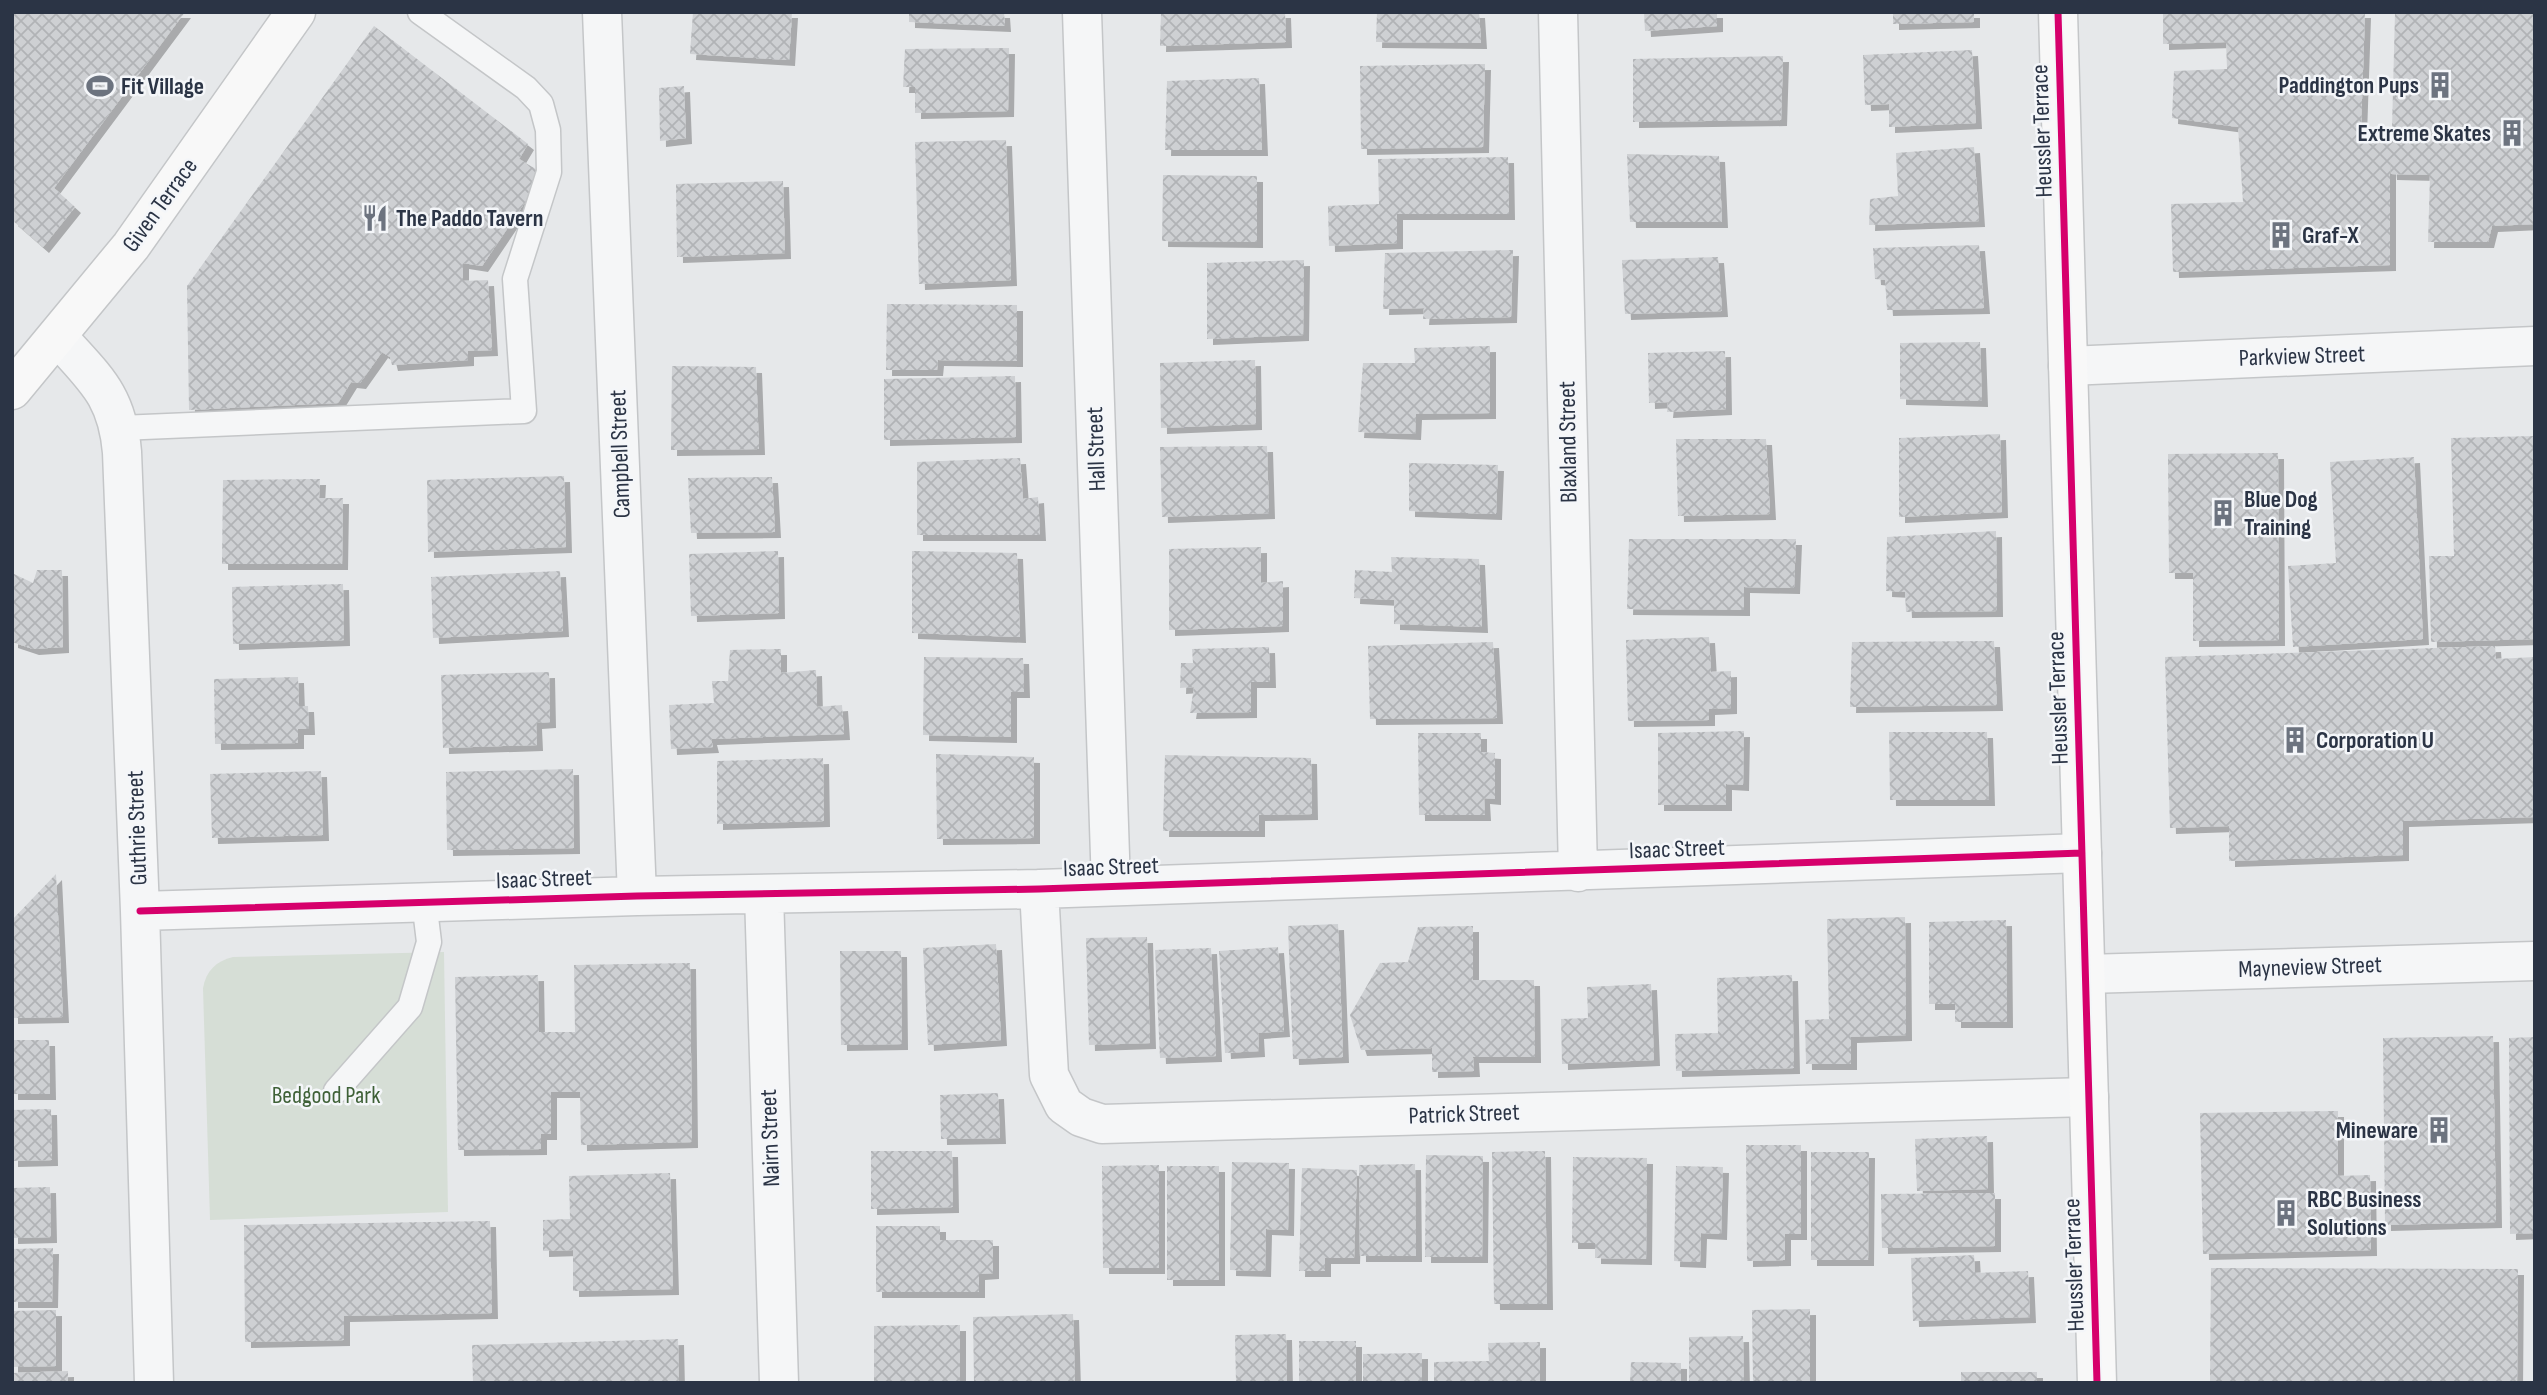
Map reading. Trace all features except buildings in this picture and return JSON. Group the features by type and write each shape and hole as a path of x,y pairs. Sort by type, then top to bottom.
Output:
{"street":[{"name":"Given Terrace","path":"12,390 58,337 161,205 296,12"},
{"name":"Campbell Street","path":"602,12 637,896"},
{"name":"Hall Street","path":"1082,12 1111,886"},
{"name":"Blaxland Street","path":"1559,12 1578,872"},
{"name":"Heussler Terrace","path":"2058,12 2097,1383"},
{"name":"Guthrie Street","path":"58,337 106,391 117,414 120,428 140,911 154,1383"},
{"name":"Parkview Street","path":"2068,366 2535,346"},
{"name":"Isaac Street","path":"140,911 424,901 1039,889 2082,853"},
{"name":"Patrick Street","path":"1039,889 1049,1074 1064,1105 1081,1117 1102,1124 2089,1097"},
{"name":"Nairn Street","path":"764,894 779,1383"},
{"name":"Mayneview Street","path":"2085,974 2535,961"}],"lane":[{"path":"120,428 524,411 516,279 550,172 548,130 541,104 526,88 420,12"},
{"path":"336,1091 410,1007 429,942 424,901"}],"green space":[{"name":"Bedgood Park","path":"444,952 448,1212 210,1220 203,988 213,968 233,957"}],"cycle path":[{"path":"2058,12 2097,1383"},
{"path":"140,911 637,896 1039,889 2082,853"}],"place":[{"name":"Paddington Pups","path":"2440,85"},
{"name":"Fit Village","path":"100,86"},
{"name":"Extreme Skates","path":"2512,133"},
{"name":"The Paddo Tavern","path":"375,218"},
{"name":"Graf-X","path":"2281,235"},
{"name":"Blue Dog Training","path":"2223,513"},
{"name":"Corporation U","path":"2295,740"},
{"name":"Mineware","path":"2439,1130"},
{"name":"RBC Business Solutions","path":"2286,1213"}]}
